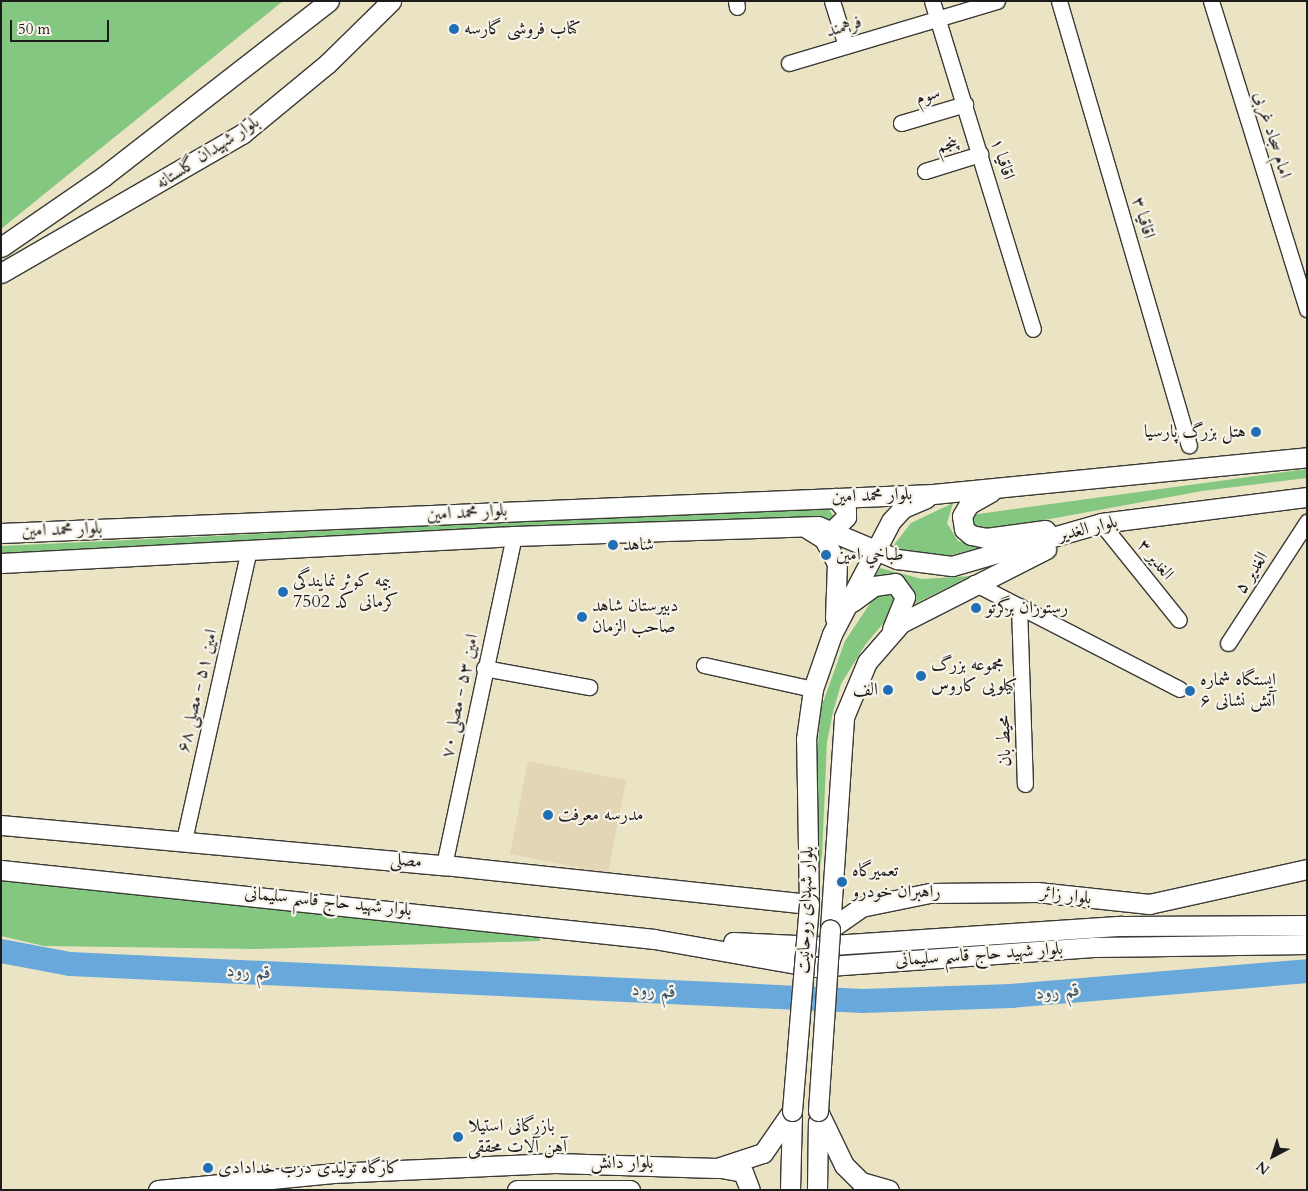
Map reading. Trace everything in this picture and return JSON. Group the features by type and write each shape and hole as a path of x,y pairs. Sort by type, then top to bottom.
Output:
{"main road":[{"path":"1,247 95,183 329,1"},
{"name":"بلوار شهیدان گلستانه","path":"1,273 242,134 327,64 391,1"},
{"path":"832,634 875,550 903,508 933,494 1307,457"},
{"path":"1010,487 969,504 962,516 964,529 986,538 1101,523"},
{"name":"بلوار محمد امین","path":"1,533 933,494"},
{"name":"بلوار الغدیر","path":"832,531 875,550 920,565 952,566 1101,523 1307,497"},
{"path":"832,531 846,518 836,498"},
{"path":"889,635 974,583 1101,523"},
{"path":"795,526 824,539 835,556 839,593 832,634"},
{"name":"بلوار محمد امین","path":"1,564 514,536 795,526 832,531"},
{"path":"846,607 874,586 895,583 905,598 889,635"},
{"name":"بلوار شهدای روحانیت","path":"790,1190 792,1111 810,904 806,738 813,689 832,634"},
{"name":"بلوار شهدای روحانیت","path":"817,1190 818,1111 844,717 867,662 889,635"},
{"name":"مصلی","path":"1,825 444,864 810,904"},
{"name":"بلوار زائر","path":"830,929 861,907 930,892 1037,892 1149,904 1307,869"},
{"name":"بلوار شهید حاج قاسم سلیمانی","path":"1,870 654,939 817,946 1121,926 1307,925"},
{"name":"بلوار شهید حاج قاسم سلیمانی","path":"654,939 815,967 1093,947 1307,944"},
{"name":"بلوار دانش","path":"158,1190 334,1173 555,1163 717,1168 763,1152 792,1111"},
{"path":"818,1111 832,1148 866,1186 889,1190"},
{"path":"717,1168 743,1172 750,1190"},
{"name":"بلوار دانش","path":"517,1190 630,1190"}],"street":[{"path":"832,1 846,46"},
{"name":"اقاقیا ۱","path":"932,1 1033,329"},
{"name":"فرهمند","path":"789,64 997,1"},
{"name":"اقاقیا ۳","path":"1059,1 1189,445"},
{"name":"امام سجاد غربی","path":"1211,1 1307,309"},
{"name":"سوم","path":"901,123 965,104"},
{"name":"پنجم","path":"925,171 980,154"},
{"name":"الغدیر ۵","path":"1228,644 1307,522"},
{"name":"الغدیر ۳","path":"1101,523 1179,620"},
{"name":"امین ۵۳ - مصلی ۷۰","path":"444,864 484,668 514,536"},
{"name":"امین ۵۱ - مصلی ۶۸","path":"184,840 249,550"},
{"path":"974,583 1179,689"},
{"name":"محیط بان","path":"1019,606 1025,784"},
{"path":"704,665 813,689"},
{"path":"484,668 589,687"}],"shaded area":[{"path":"528,761 626,780 608,873 510,854"}],"green space":[{"path":"1,1 283,1 1,229"},
{"path":"1307,469 1307,478 1202,491 990,530 973,528 971,515"},
{"path":"953,503 947,523 958,541 978,546 1003,542 943,557 909,554 893,546 911,523"},
{"path":"783,509 829,509 834,517 831,521 784,517 1,555 1,546"},
{"path":"880,568 922,579 971,576 912,605 915,593 902,580 871,585"},
{"path":"879,590 894,594 891,614 865,645 841,684 833,712 827,742 822,856 817,879 815,777 821,708 845,641"},
{"path":"1,876 540,929 540,941 257,949 44,946 1,936"}],"waterway":[{"name":"قم رود","path":"1,951 70,964 863,1001 1011,996 1307,971"}],"place":[{"name":"کتاب فروشی گارسه","path":"454,29"},
{"name":"هتل بزرگ پارسیا","path":"1256,432"},
{"name":"شاهد","path":"613,545"},
{"name":"طباخي امين","path":"826,555"},
{"name":"بیمه کوثر نمایندگی کرمانی کد 7502","path":"283,592"},
{"name":"رستوران برگرتو","path":"976,608"},
{"name":"دبیرستان شاهد صاحب الزمان","path":"582,617"},
{"name":"مجموعه بزرگ کیلویی کاروس","path":"921,676"},
{"name":"الف","path":"888,690"},
{"name":"ایستگاه شماره ۶ آتش نشانی","path":"1190,691"},
{"name":"مدرسه معرفت","path":"548,815"},
{"name":"تعمیرگاه راهبران خودرو","path":"842,882"},
{"name":"بازرگانی استیلا آهن آلات محققی","path":"458,1137"},
{"name":"کارگاه تولیدی درب خدادادی","path":"208,1168"}]}
